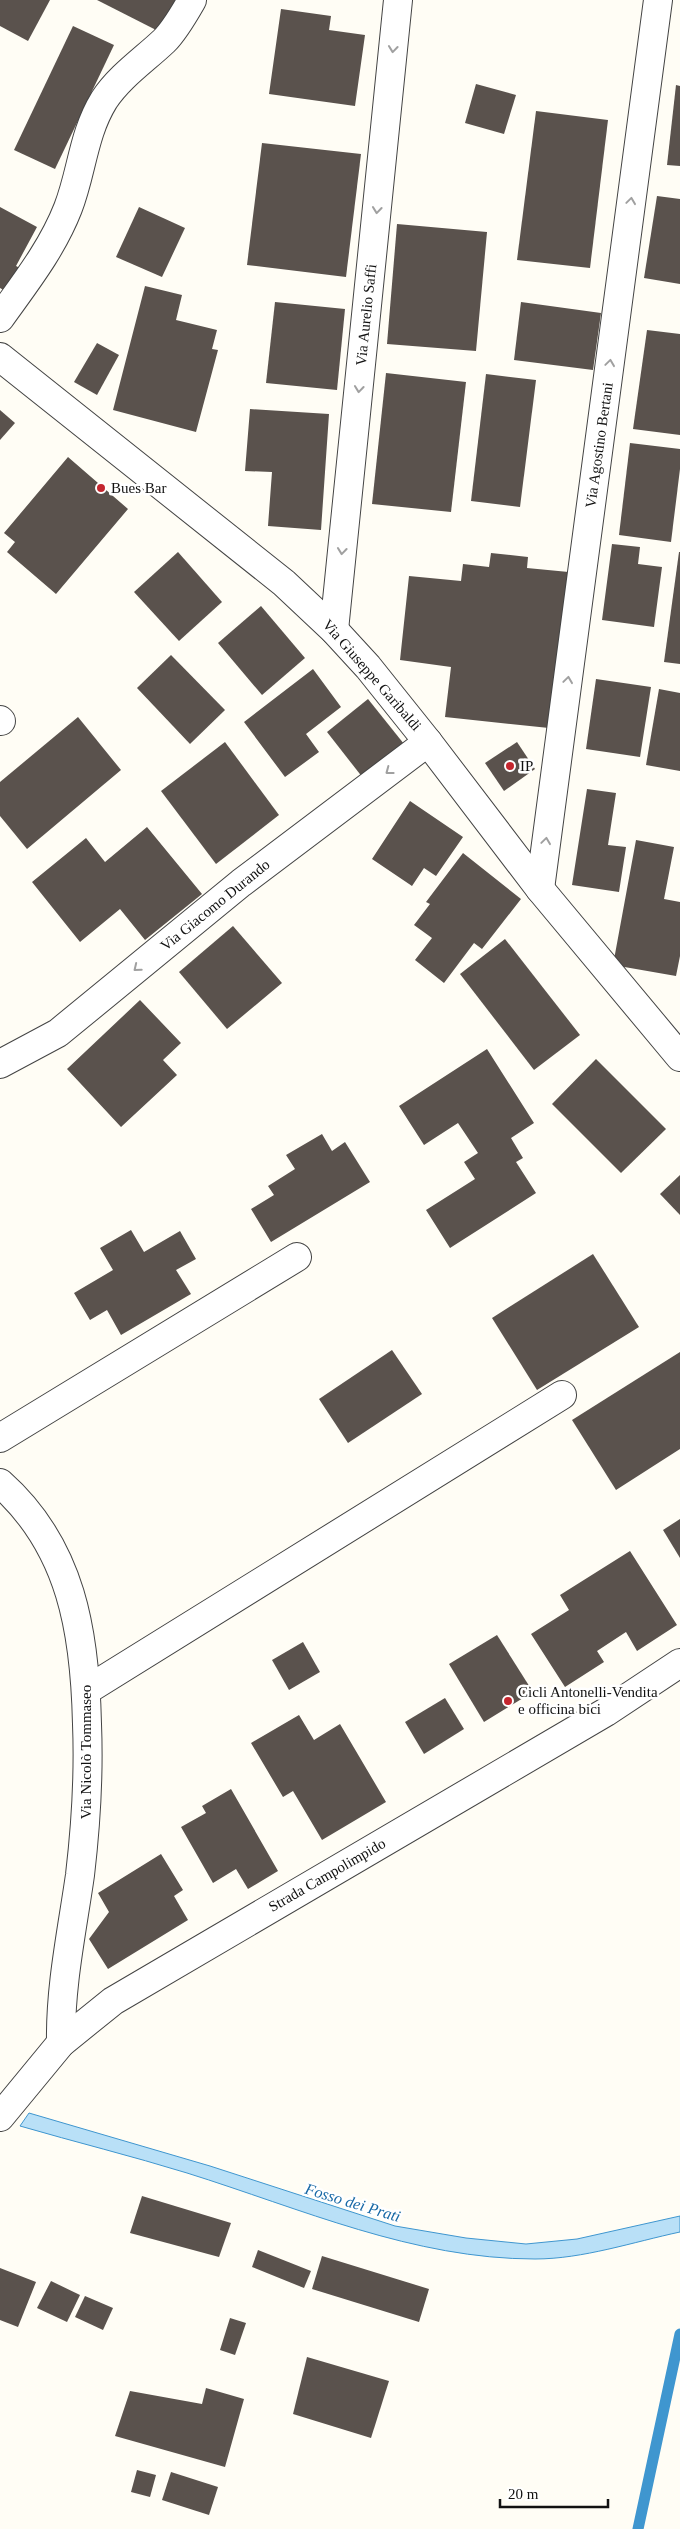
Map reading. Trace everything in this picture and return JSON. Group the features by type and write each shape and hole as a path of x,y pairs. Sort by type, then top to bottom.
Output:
{"street":[{"path":"0,318 40,262 60,227 72,199 90,129 103,102 122,78 166,39 192,0"},
{"name":"Via Aurelio Saffi","path":"334,630 398,0"},
{"name":"Via Agostino Bertani","path":"540,889 658,0"},
{"name":"Via Giuseppe Garibaldi","path":"0,357 301,597 334,630 368,667 428,742 540,889 679,1046"},
{"name":"Via Giacomo Durando","path":"0,1064 58,1033 241,883 428,742"},
{"path":"0,1438 297,1257"},
{"path":"87,1690 562,1394"},
{"name":"Via Nicolò Tommaseo","path":"0,1483 27,1512 59,1564 78,1622 84,1648 87,1690 86,1824 64,1976 61,2043"},
{"name":"Strada Campolimpido","path":"0,2116 28,2080 61,2043 98,2012 134,1988 606,1712 680,1663"}],"water":[{"path":"29,2113 210,2166 395,2226 466,2238 526,2244 577,2239 680,2216 680,2232 590,2253 553,2258 490,2257 445,2251 358,2230 187,2173 20,2126"}],"building":[{"path":"0,0 50,0 28,41 0,26"},
{"path":"97,0 180,0 162,33"},
{"path":"281,9 331,16 329,30 365,35 355,106 269,94"},
{"path":"73,26 114,45 55,169 14,150"},
{"path":"476,84 516,95 504,134 465,123"},
{"path":"676,85 680,86 680,166 667,165"},
{"path":"536,111 608,120 590,268 517,260"},
{"path":"262,143 361,154 346,277 247,265"},
{"path":"657,196 680,199 680,284 644,278"},
{"path":"0,207 37,227 16,266 22,269 9,293 0,288"},
{"path":"139,207 185,228 162,277 116,257"},
{"path":"397,224 487,232 476,351 387,344"},
{"path":"145,286 182,295 176,320 217,330 212,349 218,350 196,432 113,410"},
{"path":"275,302 345,309 337,390 266,383"},
{"path":"521,302 601,313 593,370 514,360"},
{"path":"647,330 680,334 680,435 633,429"},
{"path":"97,343 119,355 97,395 74,382"},
{"path":"386,373 466,382 451,512 372,504"},
{"path":"486,374 536,380 520,507 471,501"},
{"path":"250,409 329,414 321,530 268,526 272,472 245,471"},
{"path":"0,410 15,423 0,440"},
{"path":"630,443 680,449 680,469 671,542 619,535"},
{"path":"68,457 128,509 56,594 7,552 15,542 4,533"},
{"path":"612,544 640,547 638,564 662,567 654,627 602,620"},
{"path":"178,552 222,602 179,641 134,592"},
{"path":"680,552 680,664 664,662"},
{"path":"491,553 528,557 527,568 579,573 571,639 559,638 549,728 445,717 451,667 400,660 409,576 461,581 463,564 489,567"},
{"path":"261,606 305,658 262,695 218,643"},
{"path":"171,655 225,710 190,744 137,688"},
{"path":"313,669 341,707 306,734 319,752 285,777 244,722"},
{"path":"596,679 651,687 640,757 586,749"},
{"path":"659,689 680,693 680,771 646,765"},
{"path":"368,699 404,744 363,778 327,732"},
{"path":"78,717 121,770 27,849 0,816 0,782"},
{"path":"225,742 279,815 216,864 161,791"},
{"name":"IP","path":"517,742 535,769 504,791 485,763"},
{"path":"587,789 616,793 608,845 626,847 619,892 572,885"},
{"path":"410,801 463,837 436,876 424,868 412,886 372,859"},
{"path":"147,827 202,894 145,940 120,909 80,942 32,882 86,838 105,862"},
{"path":"636,840 674,847 664,899 680,902 680,956 676,976 613,965"},
{"path":"463,853 521,899 482,949 474,943 444,983 415,960 432,938 414,925 430,904 426,902"},
{"path":"233,926 282,983 227,1029 179,972"},
{"path":"505,939 580,1035 534,1070 460,974"},
{"path":"140,1000 181,1043 163,1060 177,1075 121,1127 67,1069"},
{"path":"487,1049 534,1123 511,1138 523,1158 516,1162 536,1193 450,1248 426,1210 475,1179 464,1162 478,1153 458,1123 424,1145 399,1106"},
{"path":"596,1059 666,1129 621,1173 552,1104"},
{"path":"322,1134 332,1151 345,1142 370,1182 271,1242 251,1209 274,1195 268,1186 295,1169 286,1155"},
{"path":"680,1175 680,1215 660,1194"},
{"path":"131,1230 144,1252 180,1231 196,1259 176,1270 191,1294 121,1335 107,1310 90,1320 74,1293 113,1270 100,1248"},
{"path":"593,1254 639,1327 537,1390 492,1318"},
{"path":"392,1350 422,1394 348,1443 319,1399"},
{"path":"680,1352 680,1449 616,1490 572,1420"},
{"path":"680,1519 680,1558 663,1530"},
{"path":"630,1551 677,1625 637,1651 626,1632 597,1651 604,1662 565,1687 531,1634 569,1610 560,1595"},
{"path":"497,1635 533,1692 484,1722 449,1664"},
{"path":"303,1642 320,1672 289,1690 272,1660"},
{"path":"445,1698 464,1729 424,1754 405,1722"},
{"path":"299,1715 314,1740 340,1724 386,1802 322,1840 293,1791 283,1797 251,1743"},
{"path":"231,1789 278,1871 248,1889 236,1869 213,1883 181,1827 206,1813 202,1806"},
{"path":"161,1854 183,1890 174,1896 188,1920 108,1969 89,1939 109,1912 98,1893"},
{"path":"142,2196 231,2223 219,2257 130,2233"},
{"path":"258,2250 311,2271 304,2288 252,2267"},
{"path":"322,2256 429,2289 419,2322 312,2289"},
{"path":"0,2268 36,2282 18,2327 0,2320"},
{"path":"51,2281 80,2295 67,2322 37,2308"},
{"path":"85,2296 113,2308 103,2330 75,2317"},
{"path":"230,2318 246,2323 235,2355 220,2350"},
{"path":"307,2357 389,2381 371,2438 293,2414"},
{"path":"206,2388 244,2399 225,2467 115,2436 130,2391 202,2404"},
{"path":"137,2470 156,2475 150,2497 131,2492"},
{"path":"171,2472 218,2487 209,2515 162,2500"}],"waterway":[{"path":"638,2529 680,2334"}],"place":[{"name":"Bues Bar","path":"101,488"},
{"name":"IP","path":"510,766"},
{"name":"Cicli Antonelli-Vendita e officina bici","path":"508,1701"}],"water label":[{"name":"Fosso dei Prati","path":"353,2202"}]}
